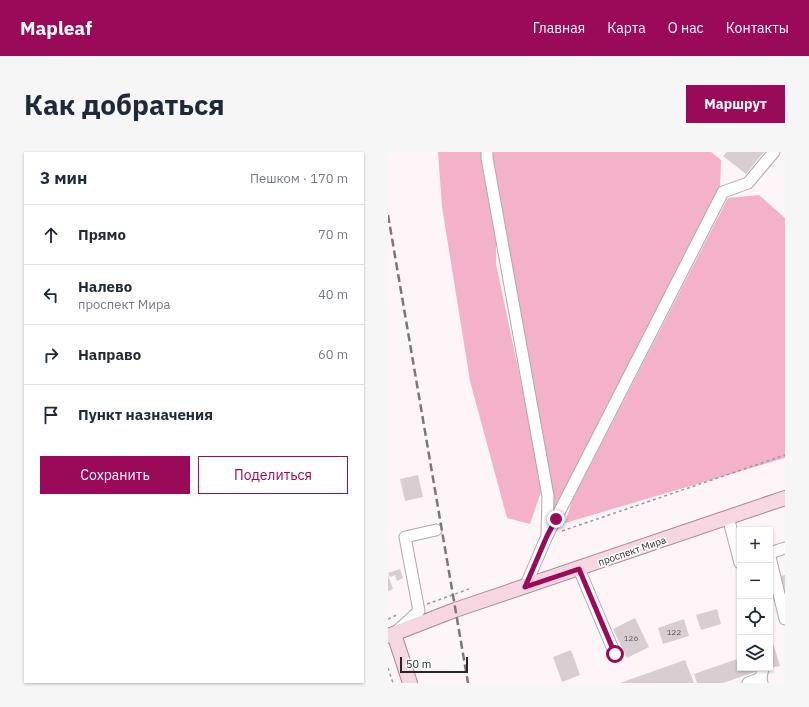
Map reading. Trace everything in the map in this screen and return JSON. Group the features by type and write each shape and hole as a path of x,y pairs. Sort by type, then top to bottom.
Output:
{"main road":[{"name":"проспект Мира","path":"391,635 455,610 785,498"},
{"path":"391,635 410,683"}],"street":[{"path":"487,152 505,266 548,496 547,536"},
{"path":"525,587 547,536 723,192 748,183 774,152"},
{"path":"728,518 737,542"},
{"path":"391,635 419,612 404,537 436,530"},
{"path":"773,552 785,548"},
{"path":"771,563 785,619"},
{"path":"579,569 615,654"},
{"path":"748,683 762,676"}],"path":[{"path":"547,536 785,455"},
{"path":"388,668 393,683"}],"shaded area":[{"path":"438,152 482,152 481,161 496,232 496,264 543,486 530,524 507,518 470,381 442,207"},
{"path":"491,152 711,152 721,160 720,190 554,514"},
{"path":"759,195 785,218 785,458 565,523 572,501 728,198"}],"building":[{"path":"727,152 764,152 746,174 723,156"},
{"path":"418,475 423,497 405,501 400,479"},
{"path":"400,569 403,578 397,581 395,575 390,577 388,573"},
{"path":"388,575 393,589 388,591"},
{"path":"785,575 785,591 784,591 781,576"},
{"path":"717,609 721,624 701,630 696,615"},
{"path":"635,618 649,647 627,658 613,629"},
{"path":"684,619 689,636 663,644 658,628"},
{"path":"773,643 780,666 773,667"},
{"path":"571,650 580,675 562,682 553,657"},
{"path":"737,659 737,671 755,672 723,683 697,683 694,674"},
{"path":"685,660 694,683 620,683"}],"railway":[{"path":"388,215 468,683"}],"route":[{"path":"556,519 525,587 579,569 615,654"}]}
